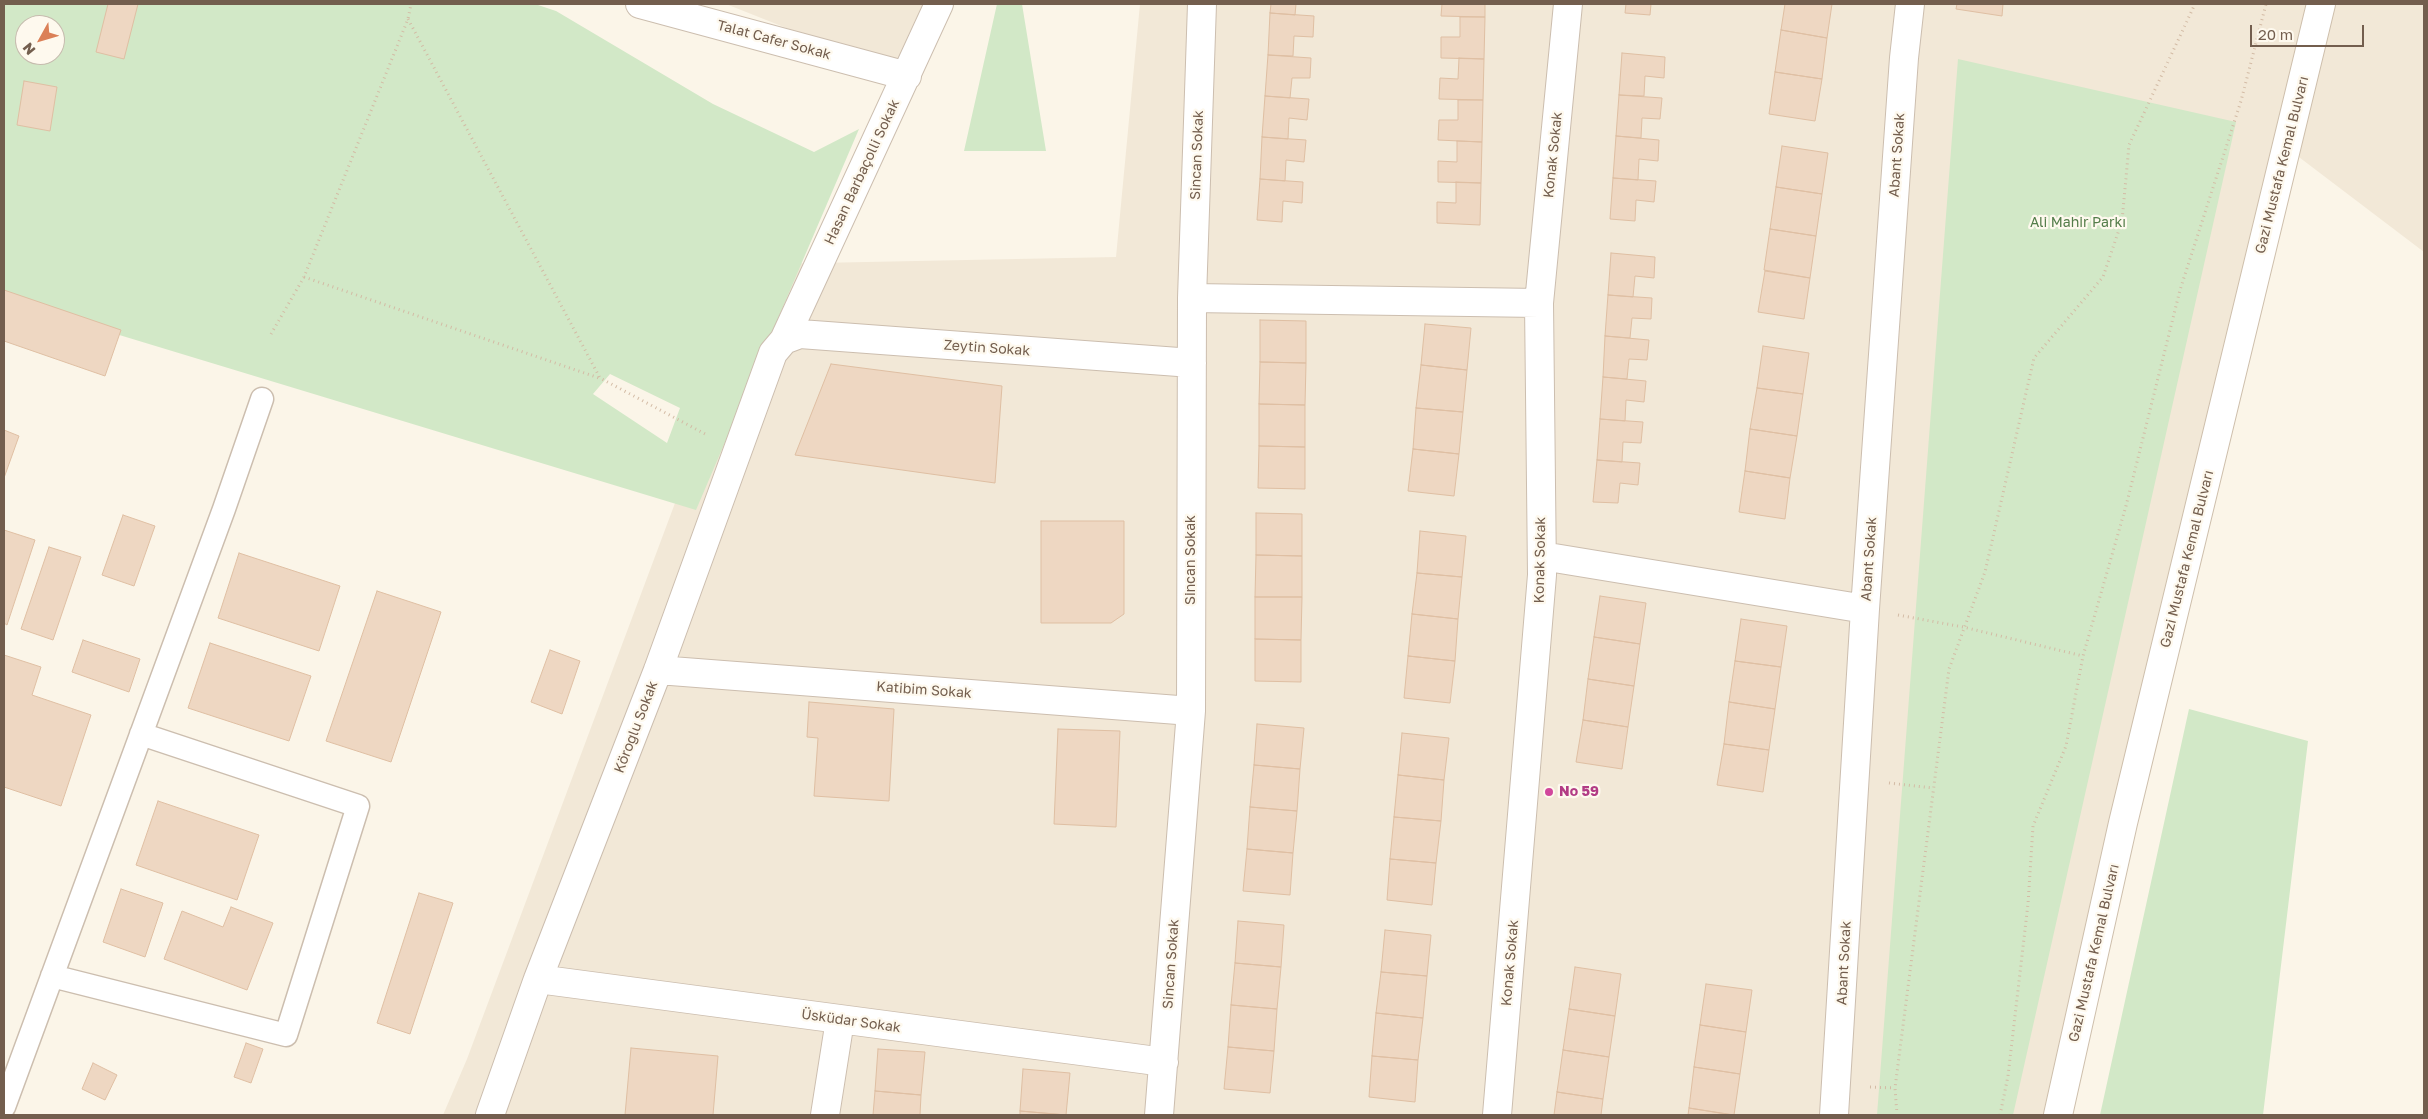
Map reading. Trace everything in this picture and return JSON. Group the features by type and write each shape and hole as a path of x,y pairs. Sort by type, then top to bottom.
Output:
{"street":[{"name":"Talat Cafer Sokak","path":"640,4 907,76"},
{"name":"Hasan Barbaçolli Sokak","path":"784,340 939,4"},
{"name":"Sincan Sokak","path":"1160,1115 1191,711 1192,298 1202,4"},
{"name":"Konak Sokak","path":"1497,1115 1541,584 1539,303 1568,4"},
{"name":"Abant Sokak","path":"1834,1115 1865,609 1903,68 1910,4"},
{"name":"Gazi Mustafa Kemal Bulvarı","path":"2058,1115 2126,814 2321,4"},
{"path":"1192,298 1539,303"},
{"name":"Zeytin Sokak","path":"784,340 800,334 1192,364"},
{"name":"Köroğlu Sokak","path":"490,1115 538,980 658,670 773,353 784,340"},
{"path":"1542,556 1865,609"},
{"name":"Katibim Sokak","path":"658,670 1191,711"},
{"name":"Üsküdar Sokak","path":"538,980 1164,1062"},
{"path":"825,1115 840,1020"}],"lane":[{"path":"4,1107 262,399"},
{"path":"52,976 286,1035 358,806 141,734"}],"path":[{"path":"270,334 304,277 408,19 410,4"},
{"path":"1897,1115 1895,1088 1949,670 1963,627 1986,572 2034,358 2102,277 2122,221 2129,145 2195,4"},
{"path":"2000,1115 2008,1076 2028,904 2033,826 2066,746 2084,656 2126,506 2180,290 2242,101 2266,4"},
{"path":"408,19 600,378"},
{"path":"304,277 600,378 736,451"},
{"path":"1865,609 1963,627 2084,656"},
{"path":"1855,779 1933,788"}],"shaded area":[{"path":"726,4 923,4 907,76"},
{"path":"1140,4 2424,4 2424,252 2287,148 2058,1115 443,1115 467,1059 687,471 767,264 1116,257"}],"green space":[{"path":"4,4 535,4 556,11 713,104 814,152 859,129 696,510 4,300","holes":["610,374 680,408 667,443 593,394"]},
{"path":"997,4 1022,4 1046,151 964,151"},
{"name":"Ali Mahir Parkı","path":"1958,59 2236,122 2013,1115 1877,1115"},
{"path":"2189,709 2308,741 2263,1115 2100,1115"}],"building":[{"path":"108,4 138,4 124,59 96,52"},
{"path":"1271,4 1296,4 1295,15 1270,13"},
{"path":"1442,4 1485,4 1485,17 1441,16"},
{"path":"1626,4 1651,4 1650,15 1625,13"},
{"path":"1785,4 1832,4 1827,38 1781,30"},
{"path":"1957,4 2003,4 2002,16 1956,9"},
{"path":"1270,13 1314,16 1313,37 1294,36 1293,56 1268,55"},
{"path":"1460,17 1485,17 1484,59 1441,58 1441,37 1460,37"},
{"path":"1781,30 1827,38 1822,79 1775,72"},
{"path":"1622,53 1665,57 1664,78 1645,76 1644,96 1619,95"},
{"path":"1268,55 1311,58 1310,78 1292,78 1290,98 1265,96"},
{"path":"1459,58 1484,59 1483,100 1439,99 1440,78 1458,79"},
{"path":"1775,72 1822,79 1815,121 1769,114"},
{"path":"24,81 57,87 50,131 17,125"},
{"path":"1619,95 1662,98 1660,119 1642,118 1641,138 1616,136"},
{"path":"1265,96 1309,99 1307,120 1289,118 1288,139 1262,137"},
{"path":"1458,100 1483,100 1482,142 1438,140 1439,120 1458,120"},
{"path":"1616,136 1659,140 1658,161 1639,159 1638,180 1613,178"},
{"path":"1262,137 1306,140 1304,162 1286,160 1285,181 1260,179"},
{"path":"1457,141 1482,142 1481,183 1438,182 1438,161 1457,162"},
{"path":"1782,146 1828,153 1822,194 1776,187"},
{"path":"1613,178 1656,181 1654,202 1636,200 1635,221 1610,219"},
{"path":"1260,179 1303,182 1302,203 1283,201 1282,222 1257,220"},
{"path":"1456,182 1481,183 1480,225 1437,223 1437,202 1456,203"},
{"path":"1776,187 1822,194 1816,236 1770,229"},
{"path":"1770,229 1816,236 1810,278 1764,270"},
{"path":"1611,253 1655,257 1654,278 1635,276 1633,297 1608,295"},
{"path":"1765,271 1810,278 1804,319 1758,312"},
{"path":"4,290 121,330 105,376 4,341"},
{"path":"1608,295 1652,298 1651,319 1632,318 1630,338 1605,336"},
{"path":"1260,320 1306,321 1306,363 1260,362"},
{"path":"1425,324 1471,328 1467,370 1421,365"},
{"path":"1605,336 1649,340 1647,360 1629,359 1627,379 1603,377"},
{"path":"1763,346 1809,353 1803,394 1757,388"},
{"path":"1260,362 1306,363 1305,405 1259,404"},
{"path":"831,364 1002,386 995,483 795,455"},
{"path":"1421,365 1467,370 1463,412 1416,408"},
{"path":"1603,377 1646,381 1644,402 1626,400 1625,421 1600,419"},
{"path":"1757,388 1803,394 1797,436 1750,429"},
{"path":"1259,404 1305,405 1305,447 1259,446"},
{"path":"1416,408 1463,412 1459,454 1413,449"},
{"path":"1600,419 1643,422 1641,443 1623,442 1622,462 1597,460"},
{"path":"1750,429 1797,436 1790,478 1745,471"},
{"path":"4,430 19,436 4,478"},
{"path":"1259,446 1305,447 1305,489 1258,488"},
{"path":"1413,449 1459,454 1454,496 1408,491"},
{"path":"1597,460 1640,463 1638,485 1620,483 1618,503 1593,502"},
{"path":"1745,471 1790,478 1785,519 1739,512"},
{"path":"1256,513 1302,514 1302,556 1256,555"},
{"path":"123,515 155,526 134,586 102,575"},
{"path":"1041,521 1124,521 1124,614 1111,623 1041,623"},
{"path":"4,530 35,540 7,625 4,623"},
{"path":"1420,531 1466,536 1462,577 1417,573"},
{"path":"49,547 81,557 53,640 21,629"},
{"path":"239,553 340,586 319,651 218,618"},
{"path":"1256,555 1302,556 1302,597 1255,597"},
{"path":"1417,573 1462,577 1458,619 1412,614"},
{"path":"377,591 441,612 391,762 326,741"},
{"path":"1600,596 1646,603 1640,644 1594,637"},
{"path":"1255,597 1302,597 1301,640 1255,639"},
{"path":"1412,614 1458,619 1455,661 1408,656"},
{"path":"1741,619 1787,626 1781,667 1735,661"},
{"path":"1594,637 1640,644 1634,686 1588,679"},
{"path":"1255,639 1301,640 1301,682 1255,681"},
{"path":"83,640 140,659 129,692 72,672"},
{"path":"210,643 311,676 289,741 188,708"},
{"path":"550,650 580,661 562,714 531,702"},
{"path":"4,655 41,667 32,695 91,715 61,806 4,787"},
{"path":"1408,656 1455,661 1450,703 1404,698"},
{"path":"1735,661 1781,667 1775,709 1729,702"},
{"path":"1588,679 1634,686 1628,727 1583,720"},
{"path":"809,702 894,709 889,801 814,796 818,738 807,737"},
{"path":"1729,702 1775,709 1769,750 1724,744"},
{"path":"1583,720 1628,727 1622,769 1576,762"},
{"path":"1257,724 1304,728 1300,769 1254,765"},
{"path":"1058,729 1120,731 1116,827 1054,824"},
{"path":"1402,733 1449,738 1444,780 1398,775"},
{"path":"1724,744 1769,750 1763,792 1717,785"},
{"path":"1254,765 1300,769 1297,811 1250,807"},
{"path":"1398,775 1444,780 1441,821 1394,817"},
{"path":"158,801 259,835 237,900 136,865"},
{"path":"1250,807 1297,811 1293,853 1247,849"},
{"path":"1394,817 1441,821 1436,863 1390,859"},
{"path":"1247,849 1293,853 1290,895 1243,891"},
{"path":"1390,859 1436,863 1432,905 1387,900"},
{"path":"121,889 163,903 145,957 103,942"},
{"path":"419,893 453,903 410,1034 377,1023"},
{"path":"231,907 273,923 247,990 164,959 182,911 223,927"},
{"path":"1238,921 1284,925 1281,967 1235,963"},
{"path":"1385,930 1431,935 1427,976 1381,972"},
{"path":"1235,963 1281,967 1277,1009 1231,1005"},
{"path":"1575,967 1621,974 1615,1016 1569,1009"},
{"path":"1381,972 1427,976 1423,1018 1376,1013"},
{"path":"1706,984 1752,990 1746,1032 1700,1025"},
{"path":"1231,1005 1277,1009 1274,1051 1228,1047"},
{"path":"1569,1009 1615,1016 1609,1057 1563,1050"},
{"path":"1376,1013 1423,1018 1418,1060 1372,1056"},
{"path":"1700,1025 1746,1032 1740,1074 1694,1067"},
{"path":"246,1043 263,1049 251,1083 234,1077"},
{"path":"1228,1047 1274,1051 1270,1093 1224,1089"},
{"path":"631,1048 718,1056 713,1115 625,1115"},
{"path":"878,1049 925,1052 921,1095 875,1091"},
{"path":"1563,1050 1609,1057 1603,1099 1557,1092"},
{"path":"1372,1056 1418,1060 1415,1102 1369,1097"},
{"path":"93,1063 117,1075 105,1100 82,1089"},
{"path":"1694,1067 1740,1074 1734,1115 1689,1108"},
{"path":"1023,1069 1070,1073 1066,1115 1020,1111"},
{"path":"875,1091 921,1095 920,1115 873,1115"},
{"path":"1557,1092 1603,1099 1601,1115 1554,1115"},
{"path":"1689,1108 1732,1115 1688,1115"},
{"path":"1020,1111 1066,1115 1020,1115"}],"place":[{"name":"No 59","path":"1549,792"}]}
